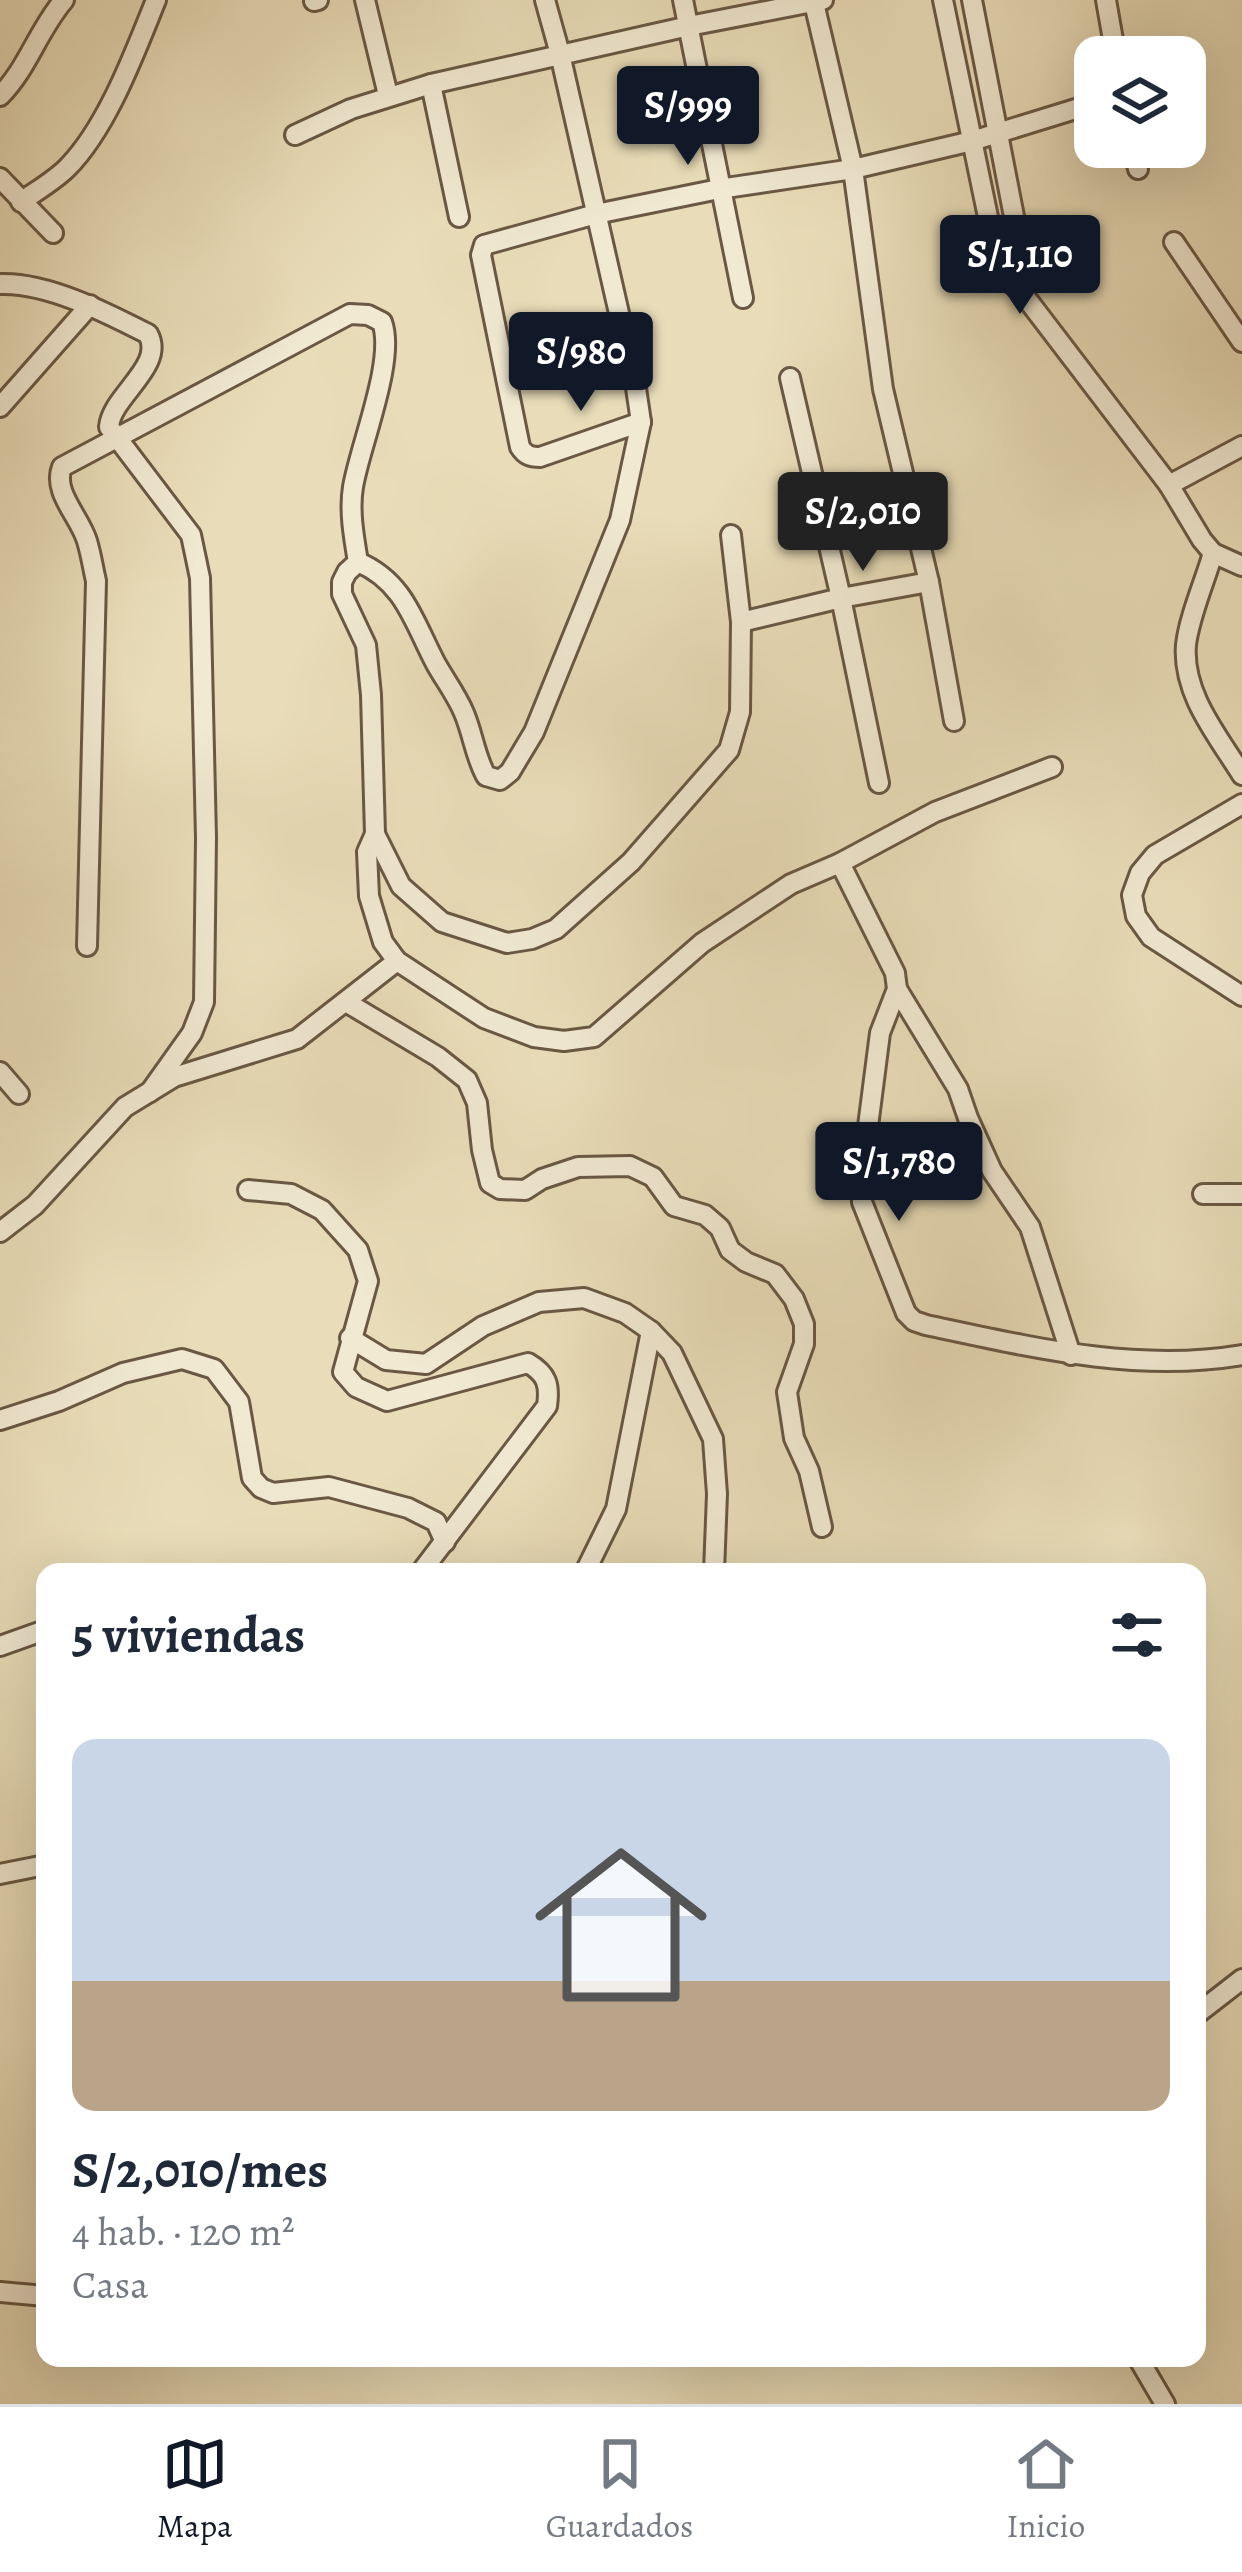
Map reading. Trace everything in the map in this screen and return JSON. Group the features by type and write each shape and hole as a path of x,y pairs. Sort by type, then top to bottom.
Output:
{"street":[{"path":"0,96 24,68 50,15 64,0"},
{"path":"21,202 64,171 87,144 156,0"},
{"path":"365,0 388,95"},
{"path":"358,562 385,577 412,610 464,712 480,765 486,776 500,780 534,733 620,520 641,422 545,0"},
{"path":"683,0 743,298"},
{"path":"943,0 1000,275 1020,290 1169,485 1202,540 1213,553 1242,566"},
{"path":"972,0 1024,268 1020,290"},
{"path":"1106,0 1112,36"},
{"path":"295,135 388,95 818,1 853,169 883,389 929,582 954,721"},
{"path":"431,84 459,218"},
{"path":"641,422 540,457 531,458 520,447 481,255 488,242 719,189 853,169 972,141 1074,109"},
{"path":"0,178 52,233"},
{"path":"1174,242 1242,342"},
{"path":"0,284 90,305 148,334 154,343 145,368 108,420 109,427 190,535 200,578 204,1002 192,1033 150,1092"},
{"path":"0,406 90,305"},
{"path":"87,946 96,581 86,537 58,479 59,472 68,462 350,314 368,315 382,322 387,336 352,490 358,562"},
{"path":"790,378 879,783"},
{"path":"1169,485 1242,446"},
{"path":"358,562 347,572 342,594 366,645 375,834 401,886 442,922 507,943 556,929 631,862 729,750 740,712 741,622 731,536"},
{"path":"1213,553 1186,644 1188,678 1200,707 1242,775"},
{"path":"741,622 929,582"},
{"path":"375,834 367,852 369,896 383,942 398,962 484,1018 534,1037 564,1041 594,1037 702,944 791,884 935,812 1052,766"},
{"path":"1242,804 1156,855 1140,873 1132,896 1136,916 1151,937 1242,996"},
{"path":"840,863 895,973 897,989 958,1089 992,1171 1030,1226 1071,1355"},
{"path":"0,1232 35,1205 124,1107 174,1077 297,1039 398,962"},
{"path":"897,989 880,1033 862,1202 905,1312 926,1325 1071,1355 1200,1362 1242,1355"},
{"path":"346,1003 438,1057 467,1080 477,1103 490,1183 500,1189 525,1190 578,1167 630,1166 653,1177 674,1205 705,1215 720,1228 730,1250 746,1262 775,1274 805,1324 804,1344 788,1392 794,1438 809,1471 822,1527"},
{"path":"0,1072 19,1094"},
{"path":"248,1190 291,1194 322,1210 358,1250 368,1281 343,1372 356,1387 387,1401 528,1363 542,1371 550,1387 547,1406 428,1563"},
{"path":"1203,1194 1242,1194"},
{"path":"350,1339 386,1360 426,1364 483,1326 539,1302 584,1298 625,1313 672,1353 713,1439 714,1563"},
{"path":"589,1563 616,1509 651,1331"},
{"path":"0,1420 59,1402 123,1373 182,1360 214,1369 239,1402 252,1478 261,1488 273,1493 329,1486 408,1508 436,1522 445,1542"},
{"path":"0,1646 36,1633"},
{"path":"0,1874 36,1867"},
{"path":"1206,2007 1242,1978"},
{"path":"0,2292 36,2295"},
{"path":"1143,2367 1165,2404"}]}
